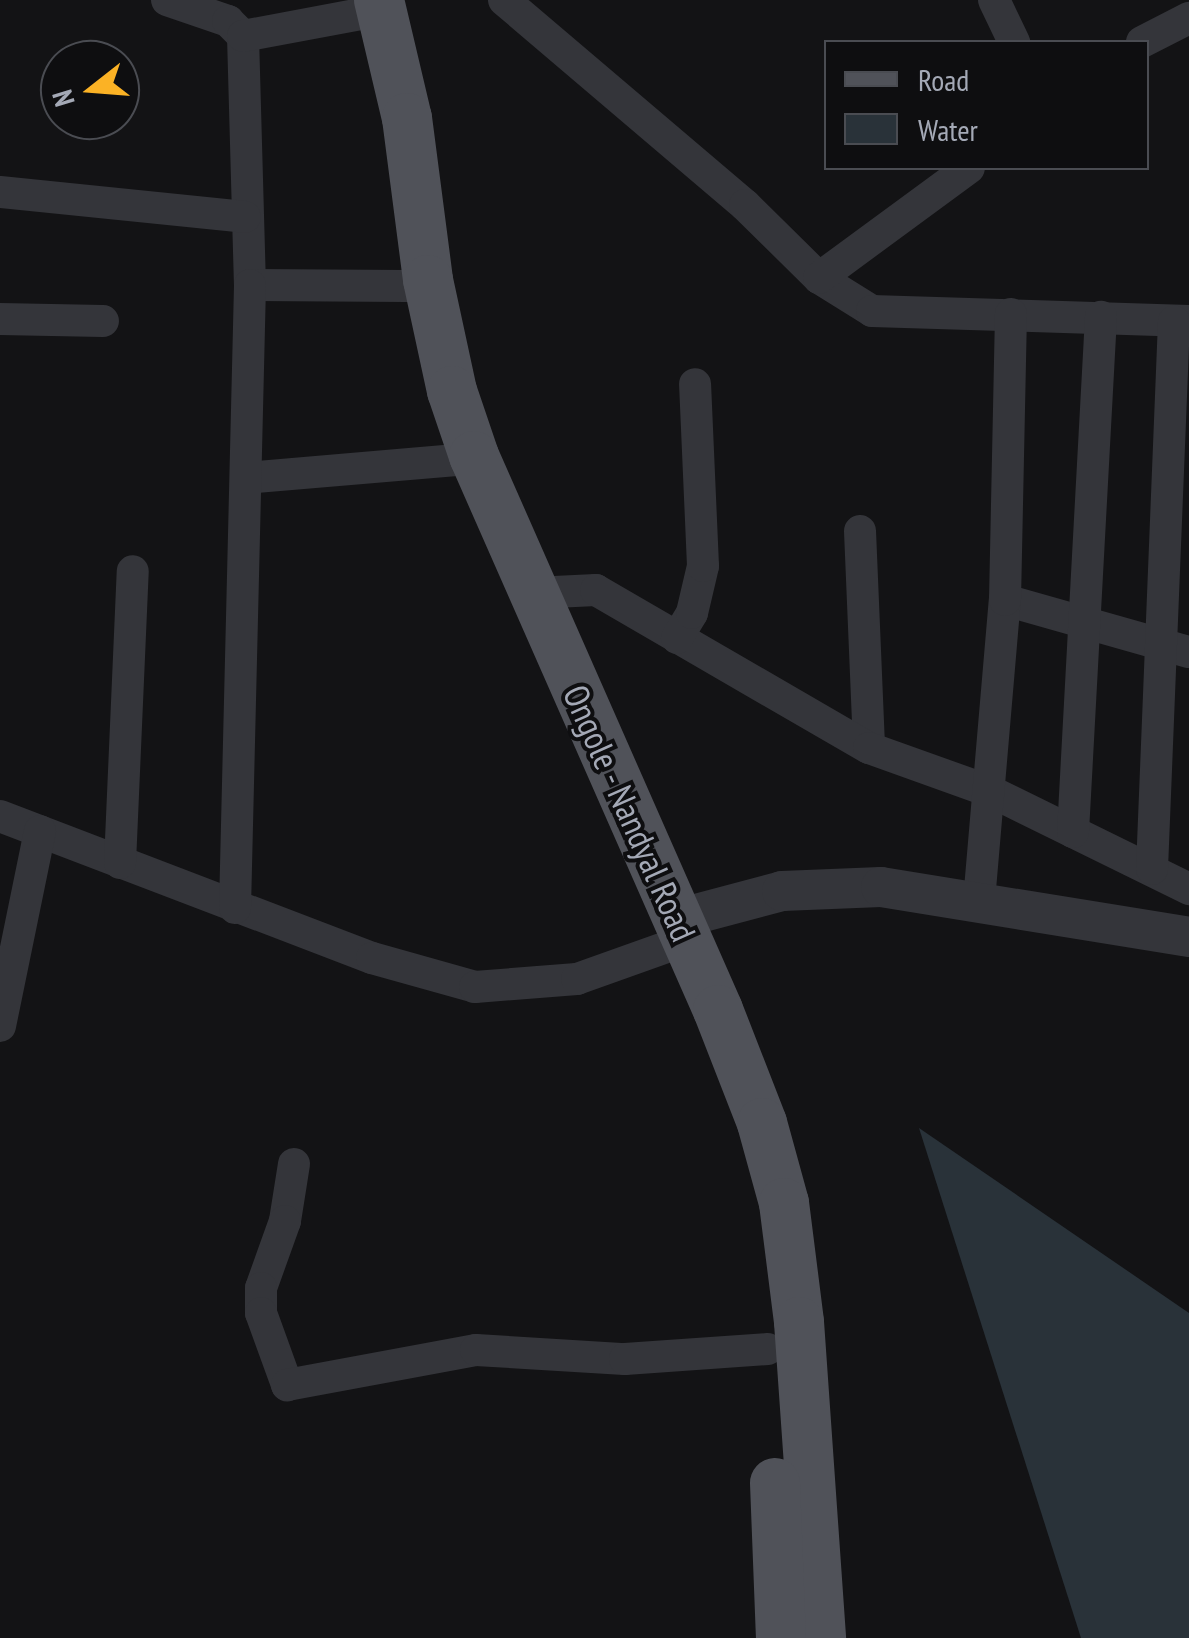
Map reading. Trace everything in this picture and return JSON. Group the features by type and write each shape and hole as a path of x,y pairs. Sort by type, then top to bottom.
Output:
{"main road":[{"name":"Ongole - Nandyal Road","path":"366,4 407,286 456,460 762,1123 784,1203 799,1322 821,1638"},
{"name":"Ongole - Nandyal Road","path":"366,4 407,118 428,280 452,390 672,933 746,1161 768,1349 781,1638"}],"street":[{"path":"167,0 228,22 243,36 250,285 235,908"},
{"path":"504,0 745,206 818,278 872,312 894,316 1011,314 1181,321 1176,648 1152,870"},
{"path":"994,0 1013,40"},
{"path":"243,36 366,4"},
{"path":"1146,40 1189,18"},
{"path":"818,278 965,170"},
{"path":"0,192 246,217"},
{"path":"250,285 407,286"},
{"path":"980,901 1005,600 1011,314"},
{"path":"1074,832 1101,318"},
{"path":"0,319 103,320"},
{"path":"677,638 692,613 702,566 695,384"},
{"path":"246,478 456,460"},
{"path":"860,531 892,756"},
{"path":"120,863 133,571"},
{"path":"533,593 596,590 892,756 992,792 1189,889"},
{"path":"1005,600 1084,618 1176,648"},
{"path":"0,816 235,908 425,976 475,988 577,979 672,933 782,891 868,887 980,901 1189,937"},
{"path":"0,1026 40,831"},
{"path":"294,1164 284,1222 261,1288 261,1313 287,1385 476,1350 625,1359 768,1349"}],"water":[{"path":"919,1128 1189,1313 1189,1638 1081,1638"}]}
